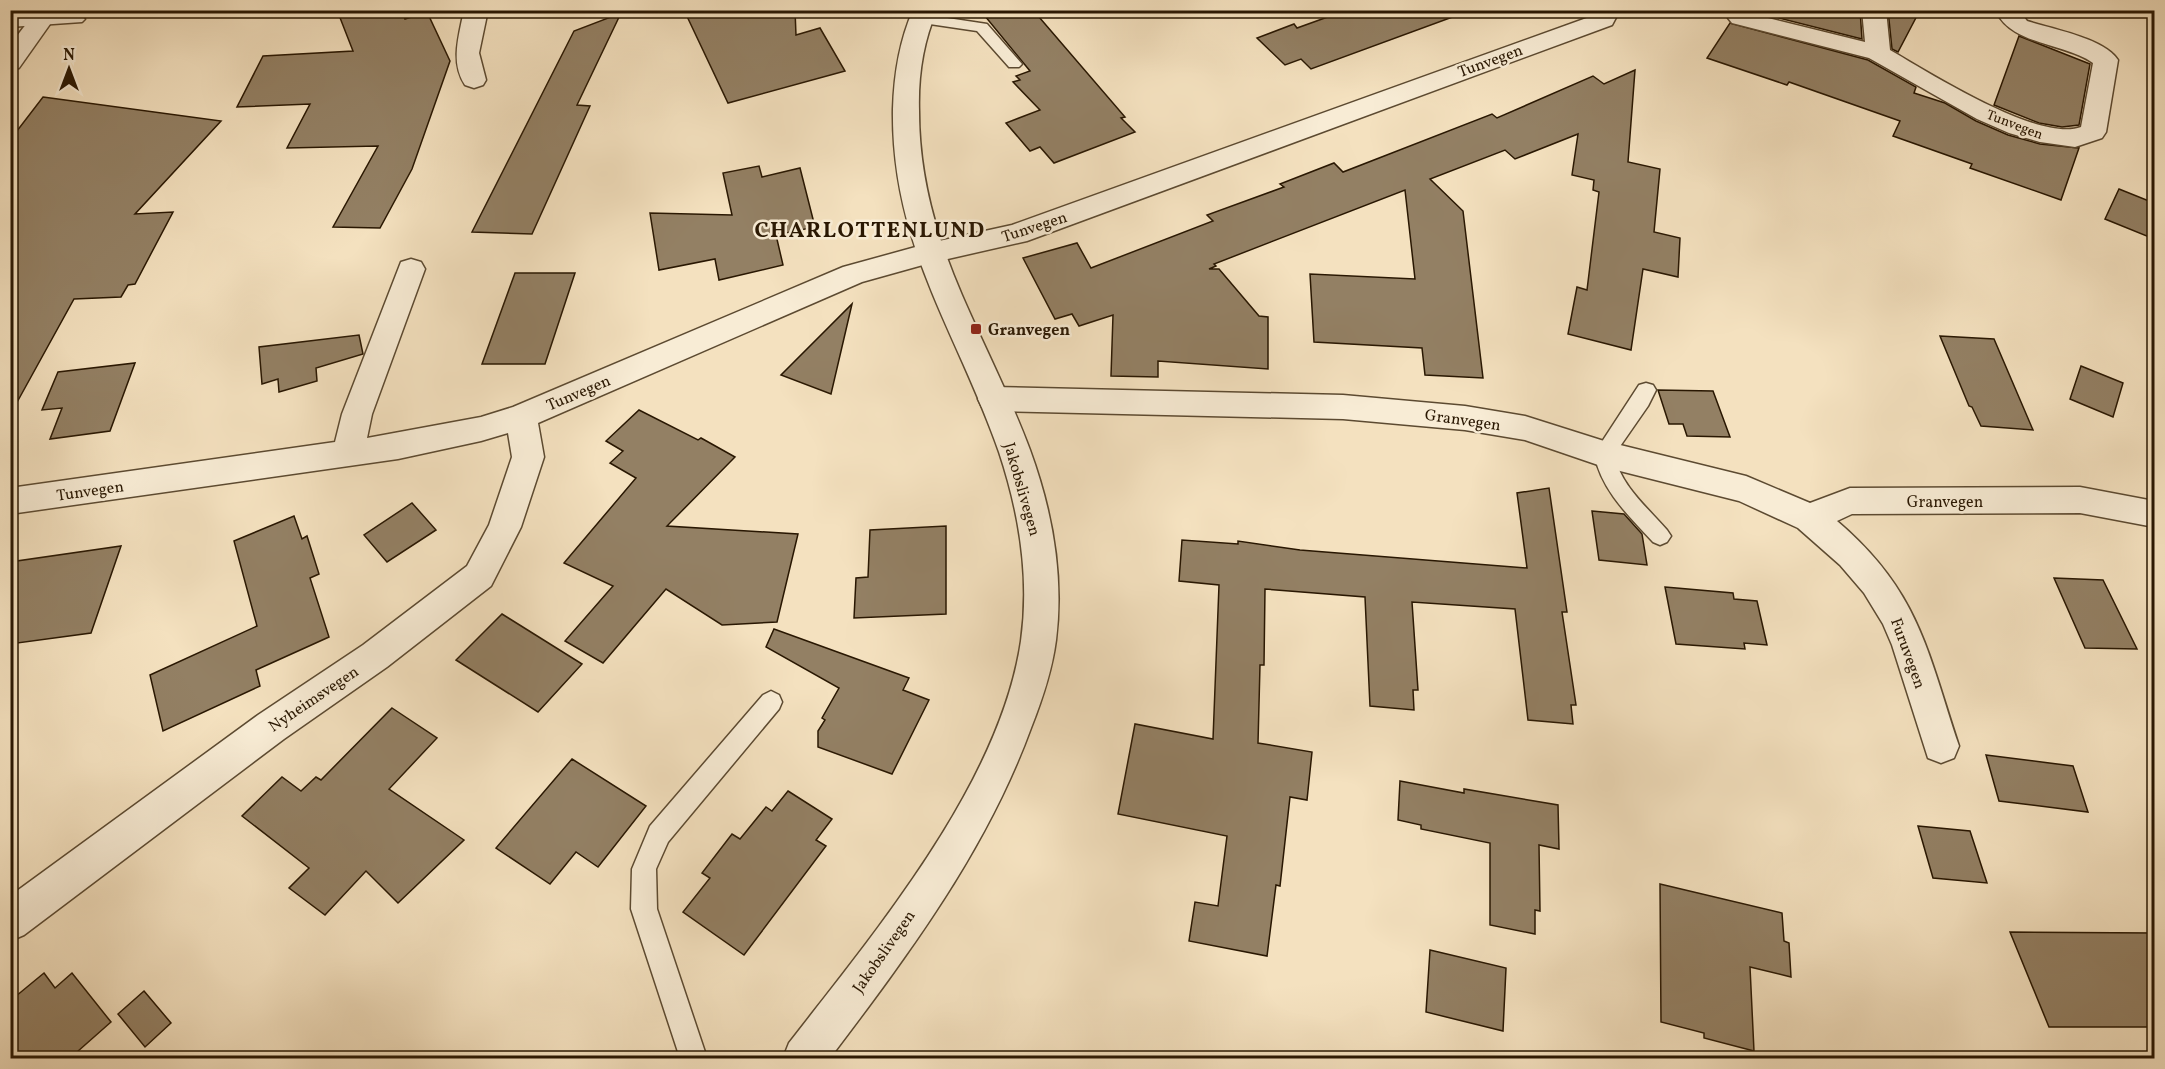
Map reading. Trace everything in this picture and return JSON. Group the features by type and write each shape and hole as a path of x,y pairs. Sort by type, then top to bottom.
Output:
{"street":[{"path":"474,80 467,52 476,10"},
{"name":"Tunvegen","path":"10,501 442,438 521,417 853,274 930,253 1017,234 1604,20 1609,10"},
{"path":"1740,18 1878,52 1874,10"},
{"name":"Tunvegen","path":"1878,52 1930,83 2038,135 2059,139 2086,138 2093,132 2106,60 2090,49 2019,26 2012,18 2014,10"},
{"name":"Jakobslivegen","path":"804,1059 909,915 955,846 984,795 1007,745 1030,680 1039,635 1042,591 1040,551 1032,510 993,399 930,253 916,205 905,121 907,82 923,15"},
{"path":"10,63 45,16"},
{"path":"348,452 357,414 411,268"},
{"name":"Granvegen","path":"993,399 1343,407 1405,411 1525,428 1604,454 1746,489 1810,518 1850,501 2080,500 2154,514"},
{"name":"Nyheimsvegen","path":"10,921 271,727 375,656 479,576 505,527 528,457 521,417"},
{"name":"Furuvegen","path":"1810,518 1837,540 1887,598 1904,630 1941,746"}],"lane":[{"name":"Jakobslivegen","path":"923,15 982,27 1014,64"},
{"path":"10,22 45,16 77,19"},
{"path":"1646,390 1641,401 1604,454 1608,472 1617,489 1660,537"},
{"path":"693,1059 644,909 644,869 659,834 771,702"}],"building":[{"path":"337,10 401,10 405,19 427,12 450,61 412,169 380,228 333,227 378,146 287,148 310,104 237,107 263,56 353,51"},
{"path":"684,10 795,10 796,35 820,28 845,71 728,103"},
{"path":"980,10 1033,10 1125,117 1121,118 1135,132 1054,163 1040,147 1030,151 1006,123 1040,110 1013,82 1020,80 1016,76 1030,71"},
{"path":"1347,10 1457,10 1458,15 1311,69 1301,59 1285,65 1257,38 1294,24 1297,28"},
{"path":"1747,10 1860,10 1862,39"},
{"path":"1888,10 1920,10 1898,52 1892,49"},
{"path":"621,13 577,105 590,106 532,234 472,232 574,31"},
{"path":"1730,23 1868,60 1916,87 1914,93 1945,103 1976,121 2008,135 2040,144 2079,148 2061,200 1970,168 1972,164 1893,136 1900,121 1789,82 1787,85 1707,58"},
{"path":"2019,36 2090,64 2079,125 2062,127 2039,123 1994,105"},
{"path":"1635,70 1628,162 1660,169 1654,232 1680,238 1678,277 1643,269 1631,350 1568,334 1577,287 1587,290 1599,192 1593,190 1594,180 1572,175 1578,134 1515,159 1505,150 1430,179 1463,211 1483,378 1425,375 1422,348 1314,342 1310,274 1415,279 1405,190 1214,264 1216,266 1209,269 1219,269 1259,316 1268,317 1268,369 1158,361 1158,377 1111,376 1113,315 1079,326 1072,314 1055,319 1023,258 1077,243 1091,268 1213,221 1207,215 1284,187 1280,184 1334,163 1343,172 1492,114 1497,118 1593,76 1604,84"},
{"path":"43,97 221,121 135,214 173,212 135,284 128,285 121,297 74,299 10,415 10,140"},
{"path":"759,166 762,177 800,168 815,227 776,235 783,265 719,280 715,259 659,270 650,213 732,215 723,173"},
{"path":"2119,189 2154,203 2154,239 2105,219"},
{"path":"515,273 575,273 545,364 482,364"},
{"path":"852,304 831,394 781,375"},
{"path":"359,335 363,354 316,368 317,381 279,392 278,379 262,384 259,347"},
{"path":"1940,336 1994,339 2033,430 1981,426 1972,407 1969,406"},
{"path":"135,363 110,431 50,439 62,408 42,410 58,372"},
{"path":"2081,366 2123,383 2113,417 2070,399"},
{"path":"1658,390 1713,391 1730,437 1687,436 1683,424 1669,424"},
{"path":"639,410 698,440 701,438 735,457 667,526 798,534 777,622 722,625 666,589 603,663 565,641 613,586 564,563 636,478 610,463 623,451 606,441"},
{"path":"1549,488 1567,612 1562,612 1576,705 1571,705 1573,724 1528,720 1515,609 1412,602 1418,690 1413,690 1414,710 1370,706 1365,597 1265,589 1264,665 1260,665 1258,743 1312,752 1307,800 1290,797 1280,886 1276,885 1267,956 1189,941 1195,902 1218,906 1227,836 1118,814 1135,724 1213,739 1219,585 1179,581 1182,540 1238,544 1238,541 1300,550 1527,568 1517,493"},
{"path":"412,503 436,530 387,562 364,535"},
{"path":"1592,511 1624,514 1642,534 1647,565 1599,560"},
{"path":"294,516 302,539 307,536 319,574 310,578 329,637 256,670 260,686 163,731 150,675 257,626 234,541"},
{"path":"946,526 946,614 854,618 856,578 868,577 870,530"},
{"path":"121,546 91,633 10,644 10,562"},
{"path":"2054,578 2103,580 2137,649 2085,648"},
{"path":"1665,587 1733,593 1734,599 1757,601 1767,645 1744,643 1745,649 1676,644"},
{"path":"502,614 582,664 538,712 456,660"},
{"path":"774,629 909,678 903,690 929,700 892,774 818,747 818,731 825,720 822,718 839,688 766,647"},
{"path":"392,708 437,738 389,789 464,840 398,903 366,871 325,915 289,888 309,868 242,816 282,777 301,791 316,777 321,780"},
{"path":"1986,755 2073,766 2088,812 1999,801"},
{"path":"572,759 646,806 598,867 576,852 550,884 496,848"},
{"path":"1400,781 1464,793 1464,789 1558,805 1559,849 1539,845 1540,911 1535,910 1535,934 1490,925 1490,843 1421,829 1421,825 1398,820"},
{"path":"788,791 832,819 816,840 826,846 744,955 683,912 710,878 702,873 732,834 740,839 766,807 772,811"},
{"path":"1918,826 1970,831 1987,883 1933,878"},
{"path":"1660,884 1782,913 1784,941 1789,943 1791,977 1750,967 1754,1051 1704,1038 1704,1033 1661,1022"},
{"path":"2010,932 2154,933 2154,1027 2049,1027"},
{"path":"1430,950 1506,968 1503,1031 1426,1012"},
{"path":"44,973 55,988 72,973 111,1022 69,1059 10,1059 10,1001"},
{"path":"144,991 171,1023 145,1047 118,1014"}],"place":[{"name":"Granvegen","path":"976,329"}],"district":[{"name":"CHARLOTTENLUND","path":"870,229"}]}
